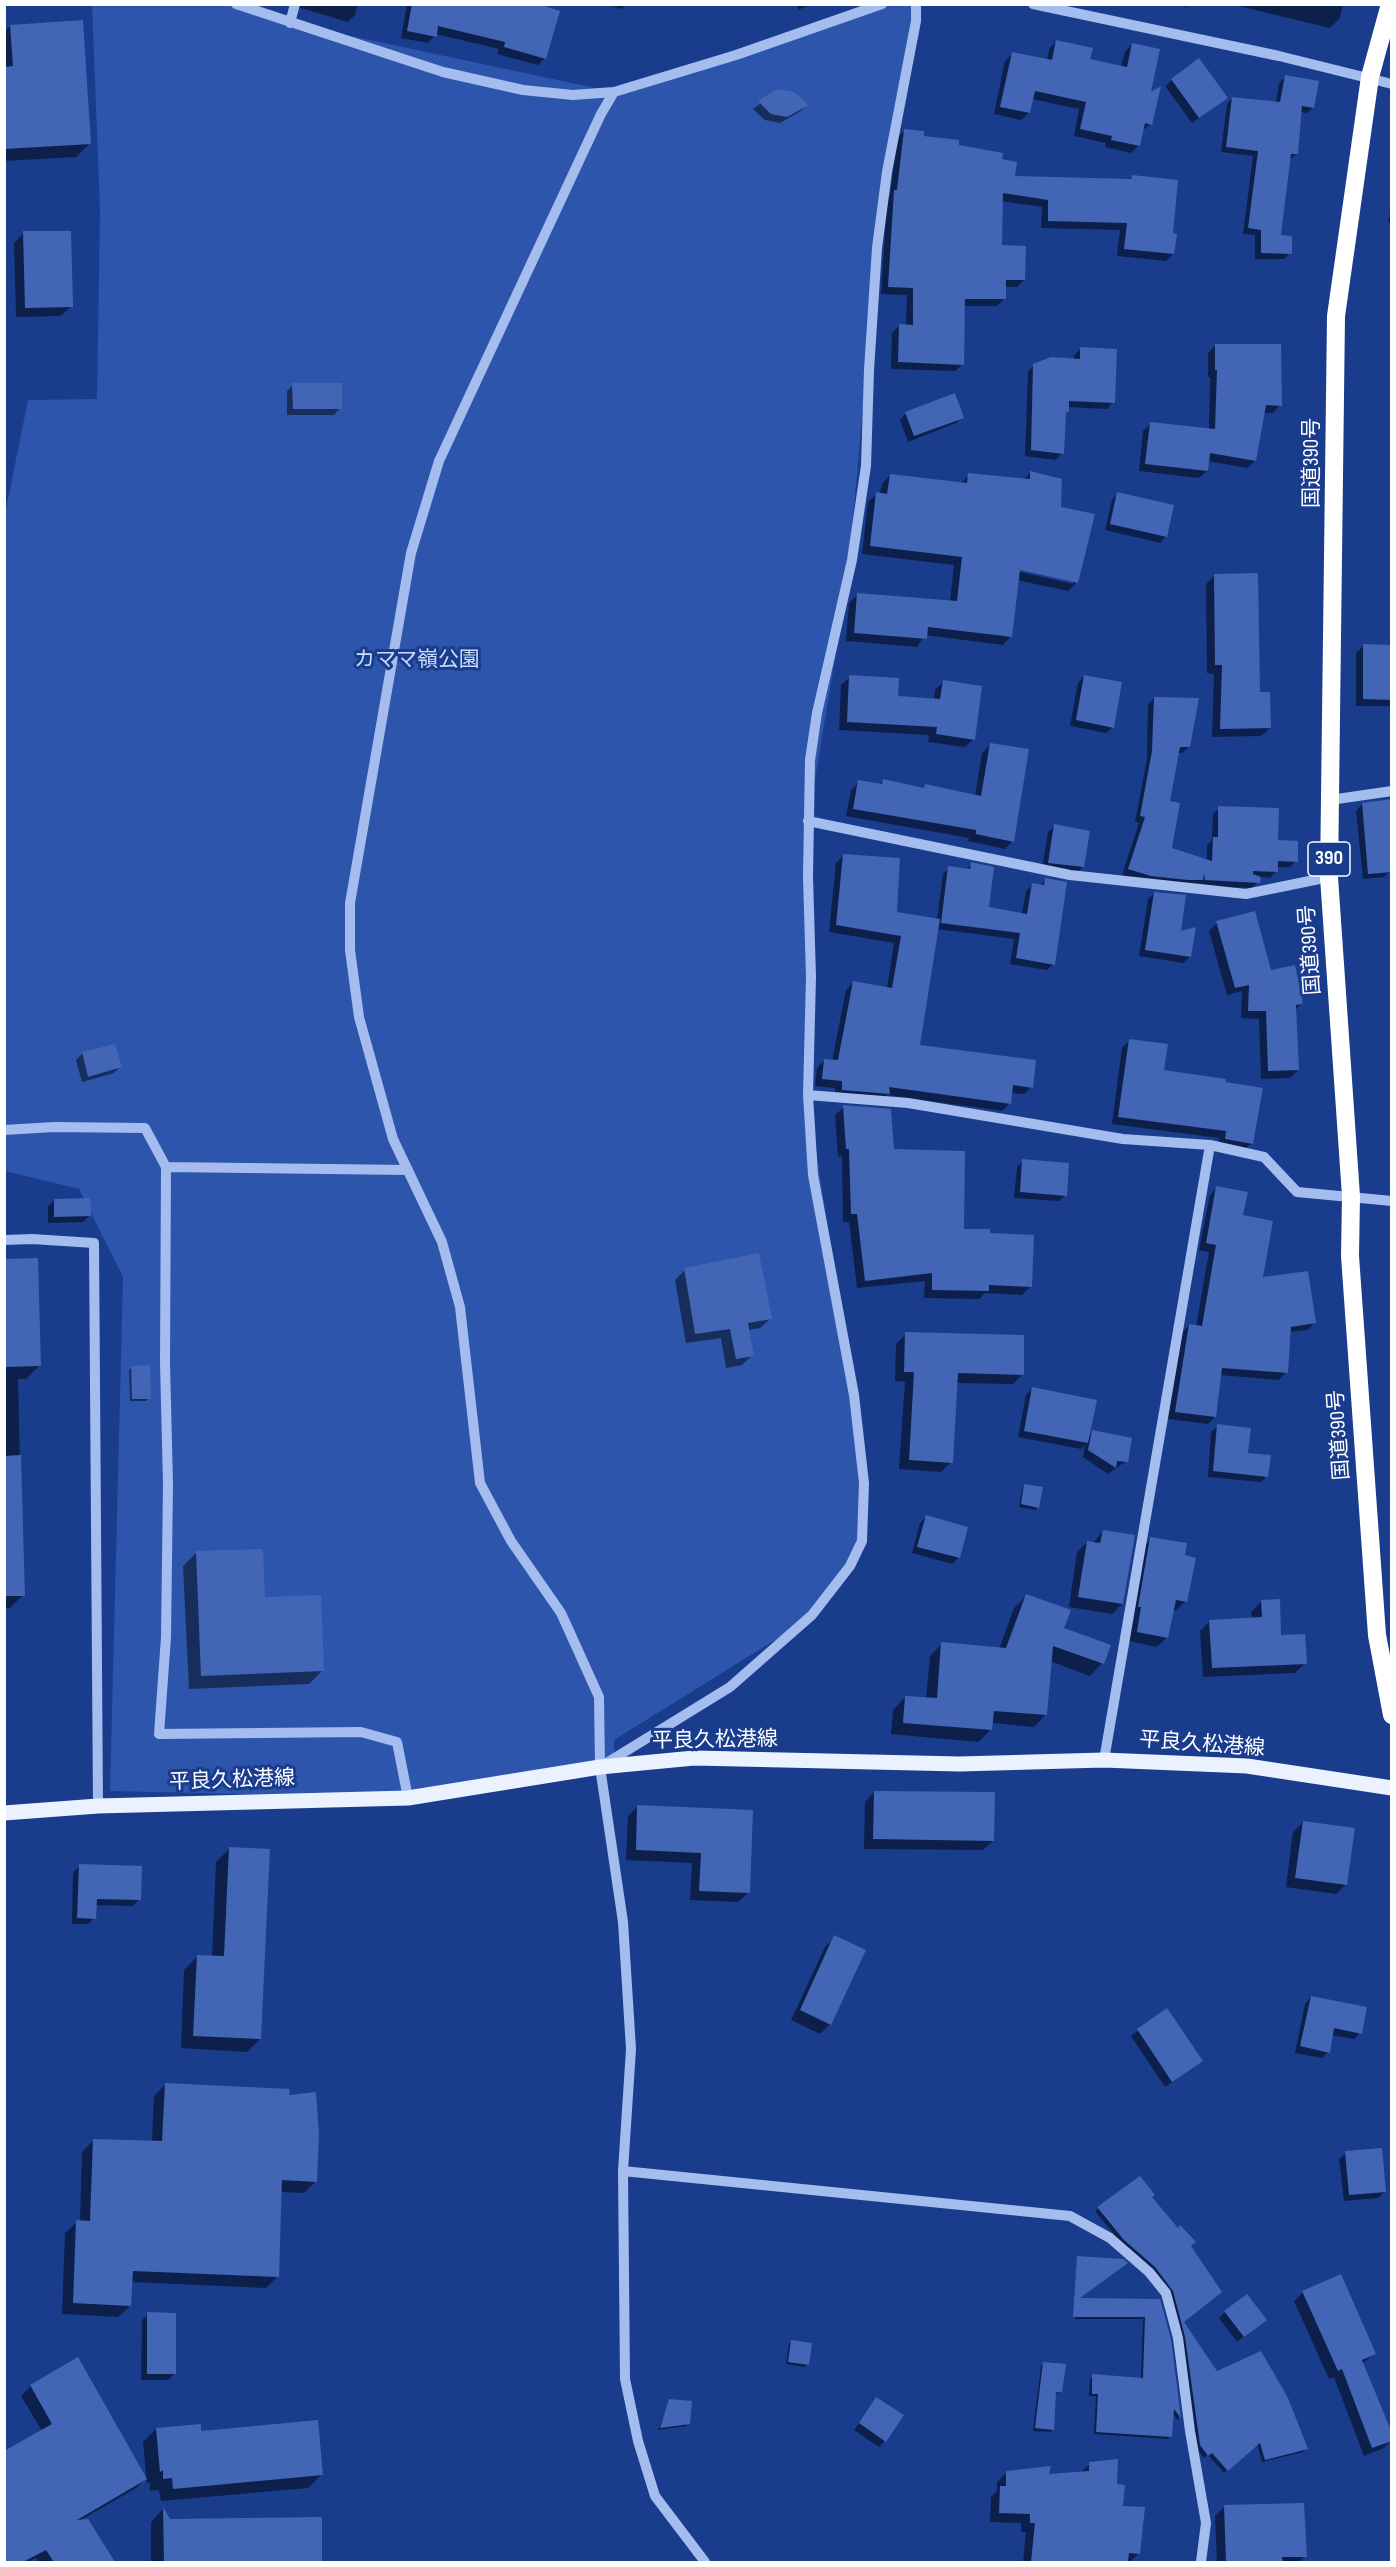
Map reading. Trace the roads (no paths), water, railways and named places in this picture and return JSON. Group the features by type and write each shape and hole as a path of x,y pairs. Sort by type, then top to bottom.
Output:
{"highway":[{"name":"国道390号","path":"1390,4 1370,77 1336,316 1329,877 1351,1196 1350,1256 1377,1635 1392,1715"}],"main road":[{"name":"平良久松港線","path":"4,1813 98,1806 408,1798 600,1767 694,1758 960,1764 1104,1760 1247,1766 1392,1788"}],"street":[{"path":"236,4 443,72 523,90 573,95 614,92 736,55 882,4"},
{"path":"290,23 295,4"},
{"path":"600,1767 730,1687 812,1615 850,1566 862,1541 864,1483 854,1395 813,1175 807,1095 812,977 808,821 810,760 817,713 852,560 866,466 877,248 887,172 916,21 916,4"},
{"path":"1034,4 1370,77 1392,84"},
{"path":"614,92 601,114 439,461 411,553 350,903 350,950 359,1017 393,1139 442,1242 460,1307 480,1483 511,1541 561,1613 599,1697 600,1767 623,1922 630,2037 623,2171 625,2379 639,2441 655,2496 705,2562"},
{"path":"1330,800 1392,791"},
{"path":"808,821 1070,875 1234,893 1246,894 1329,877"},
{"path":"807,1095 908,1103 1123,1139 1210,1145 1264,1156 1297,1192 1392,1201"},
{"path":"4,1130 54,1127 145,1128 166,1167 166,1637 159,1734 361,1732 398,1742 408,1798"},
{"path":"1104,1760 1210,1145"},
{"path":"166,1167 408,1170"},
{"path":"4,1240 32,1239 94,1243 98,1806"},
{"path":"623,2171 1070,2216 1110,2238 1149,2272 1166,2293 1178,2338 1190,2431 1206,2523 1201,2562"}],"park label":[{"name":"カママ嶺公園","path":"417,661"}]}
